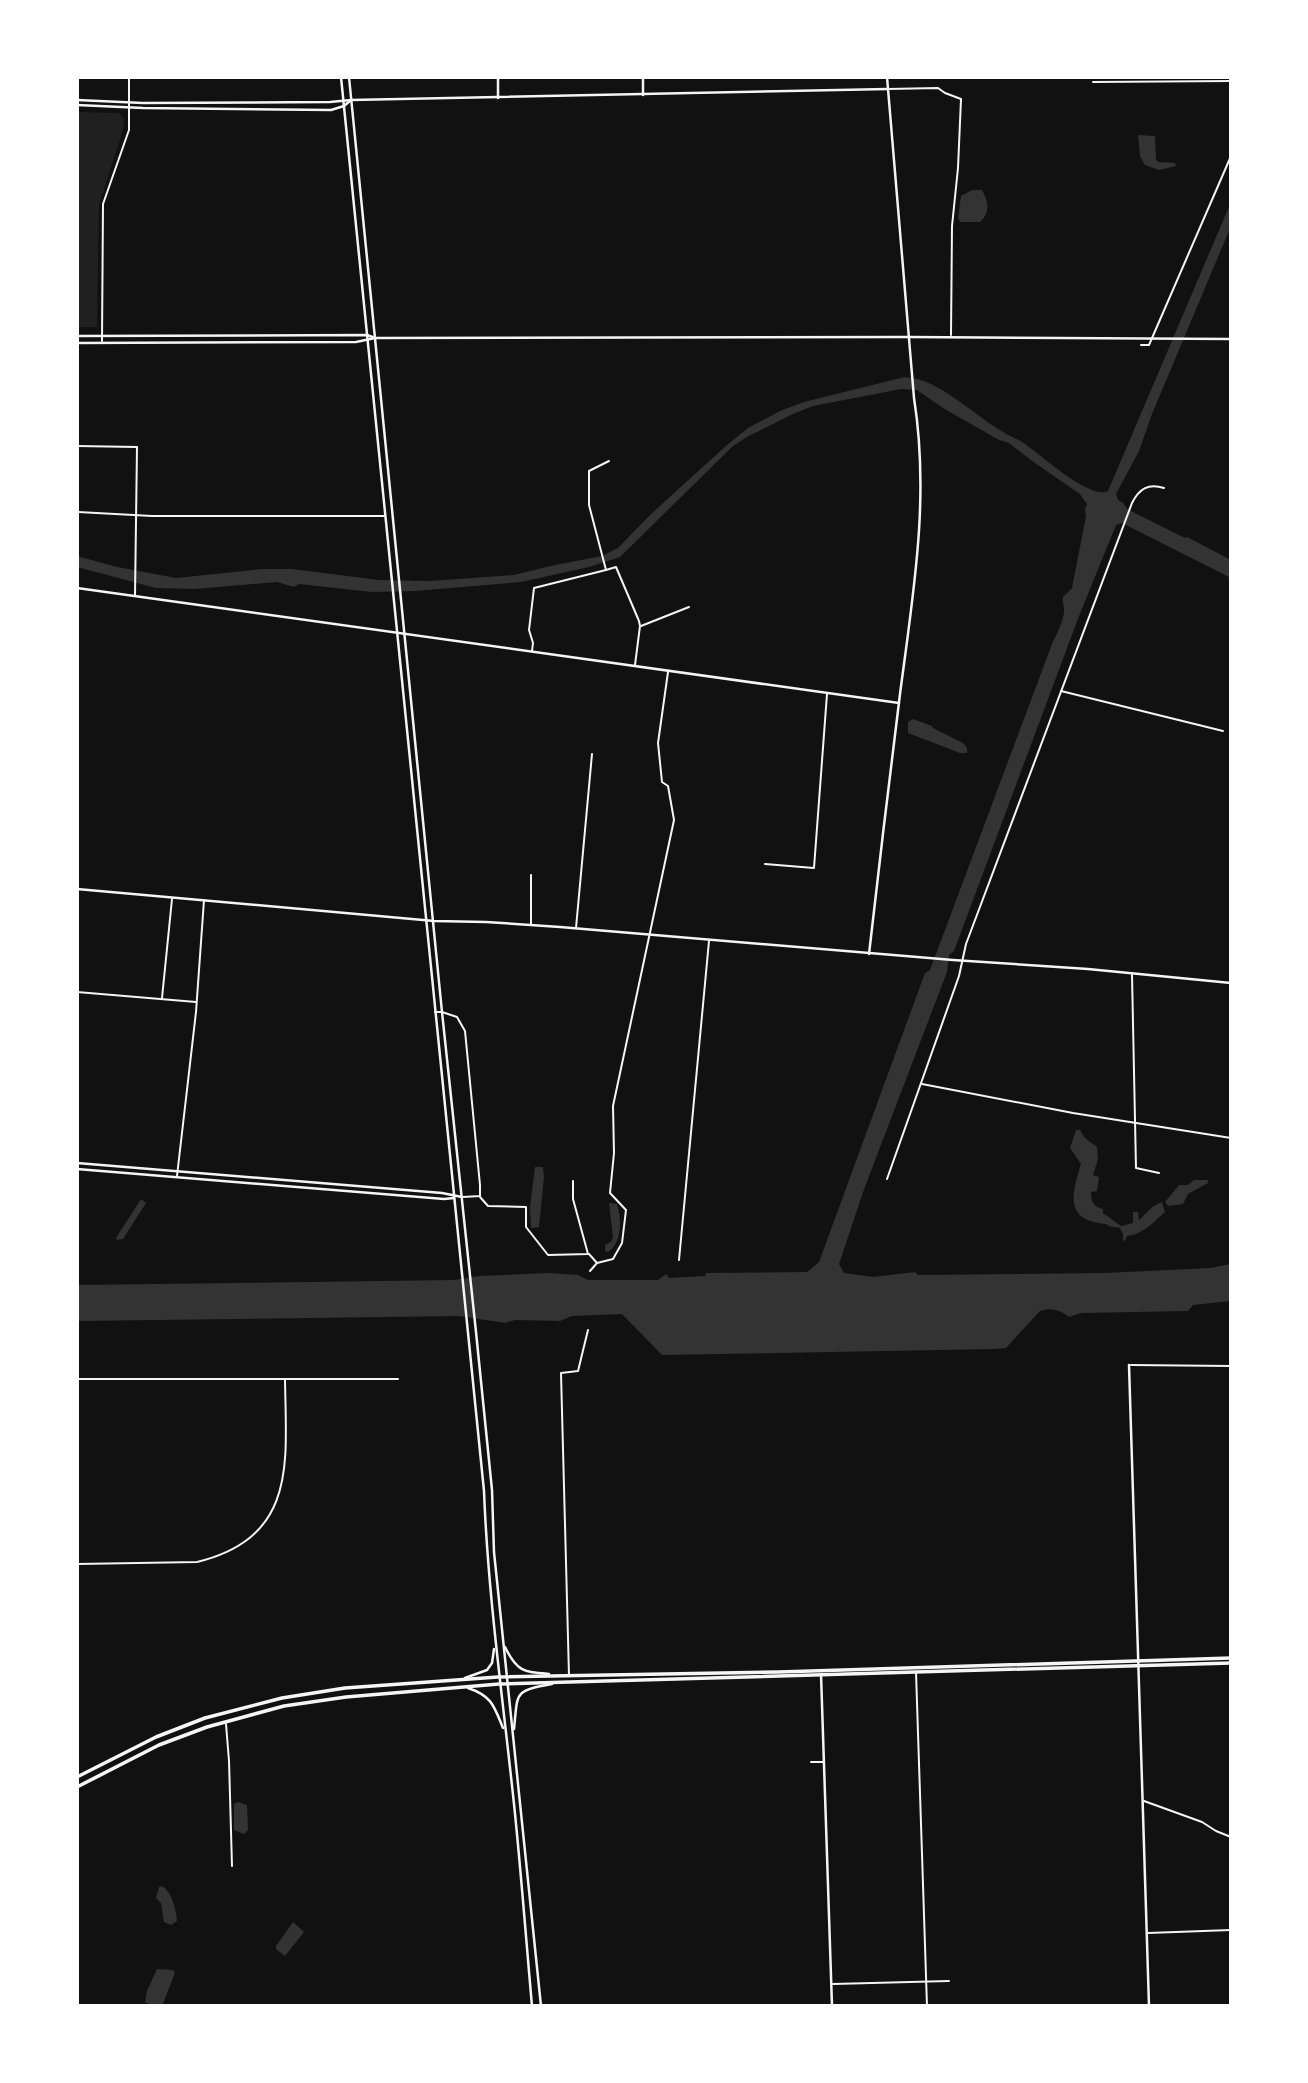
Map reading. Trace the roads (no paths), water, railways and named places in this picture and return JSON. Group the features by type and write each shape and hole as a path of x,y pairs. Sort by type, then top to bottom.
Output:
{"main road":[{"path":"77,1787 159,1745 226,1721 311,1701 499,1684 1231,1660"},
{"path":"77,1777 183,1726 240,1708 309,1693 498,1676 821,1673"},
{"path":"309,1693 311,1701"}],"street":[{"path":"102,343 103,204 129,130 129,77"},
{"path":"341,77 484,1491 498,1676 514,1805 532,2006"},
{"path":"349,77 442,1012 477,1332 492,1490 494,1552 541,2006"},
{"path":"498,77 498,98"},
{"path":"643,77 643,94"},
{"path":"869,954 920,531 918,425 887,77"},
{"path":"1093,82 1231,81"},
{"path":"77,102 129,107 331,110 351,100 938,88 961,99 952,226 951,335"},
{"path":"77,102 343,103"},
{"path":"1141,345 1149,345 1152,339 1231,156"},
{"path":"77,336 367,335 375,338"},
{"path":"77,343 367,341 375,338 909,337 1231,340"},
{"path":"77,446 137,447 135,596"},
{"path":"605,569 589,505 589,471 609,461"},
{"path":"381,470 388,470"},
{"path":"887,1179 960,976 966,944 979,906 1123,526 1138,492 1160,486 1164,488"},
{"path":"78,512 152,516 385,516"},
{"path":"532,652 533,643 529,630 534,588 616,567 640,626 635,666"},
{"path":"77,588 899,703"},
{"path":"640,626 689,607"},
{"path":"590,1271 597,1263 613,1259 622,1243 626,1210 610,1193 614,1153 613,1106 674,820 668,786 662,782 659,743 668,671"},
{"path":"1060,691 1223,731"},
{"path":"765,864 814,867 827,693"},
{"path":"576,929 592,754"},
{"path":"531,875 531,925"},
{"path":"77,889 434,921 531,925 869,954 1088,969 1231,983"},
{"path":"162,999 173,898"},
{"path":"177,1177 197,1002 204,901"},
{"path":"679,1261 709,940"},
{"path":"1132,975 1136,1168 1158,1173"},
{"path":"77,992 197,1002"},
{"path":"435,1012 457,1017 465,1031 480,1196 488,1206 526,1207 526,1227 548,1255 588,1254"},
{"path":"921,1084 1136,1124 1231,1138"},
{"path":"77,1164 462,1197 480,1196"},
{"path":"77,1169 444,1199 453,1196"},
{"path":"573,1181 573,1199 588,1254 597,1263"},
{"path":"569,1676 561,1373 578,1371 588,1330"},
{"path":"1149,2006 1129,1365 1231,1366"},
{"path":"77,1379 398,1378"},
{"path":"77,1564 197,1562 233,1549 252,1536 276,1505 281,1488 286,1449 285,1379"},
{"path":"461,1679 487,1670 492,1663 495,1643"},
{"path":"504,1643 519,1669 563,1676"},
{"path":"916,1670 927,2006"},
{"path":"821,1673 832,2006"},
{"path":"513,1735 518,1696 530,1688 563,1682"},
{"path":"462,1686 481,1692 491,1700 506,1734"},
{"path":"226,1721 232,1866"},
{"path":"811,1762 824,1762"},
{"path":"1143,1801 1202,1822 1231,1837"},
{"path":"1147,1933 1231,1930"},
{"path":"832,1984 949,1981"}]}
